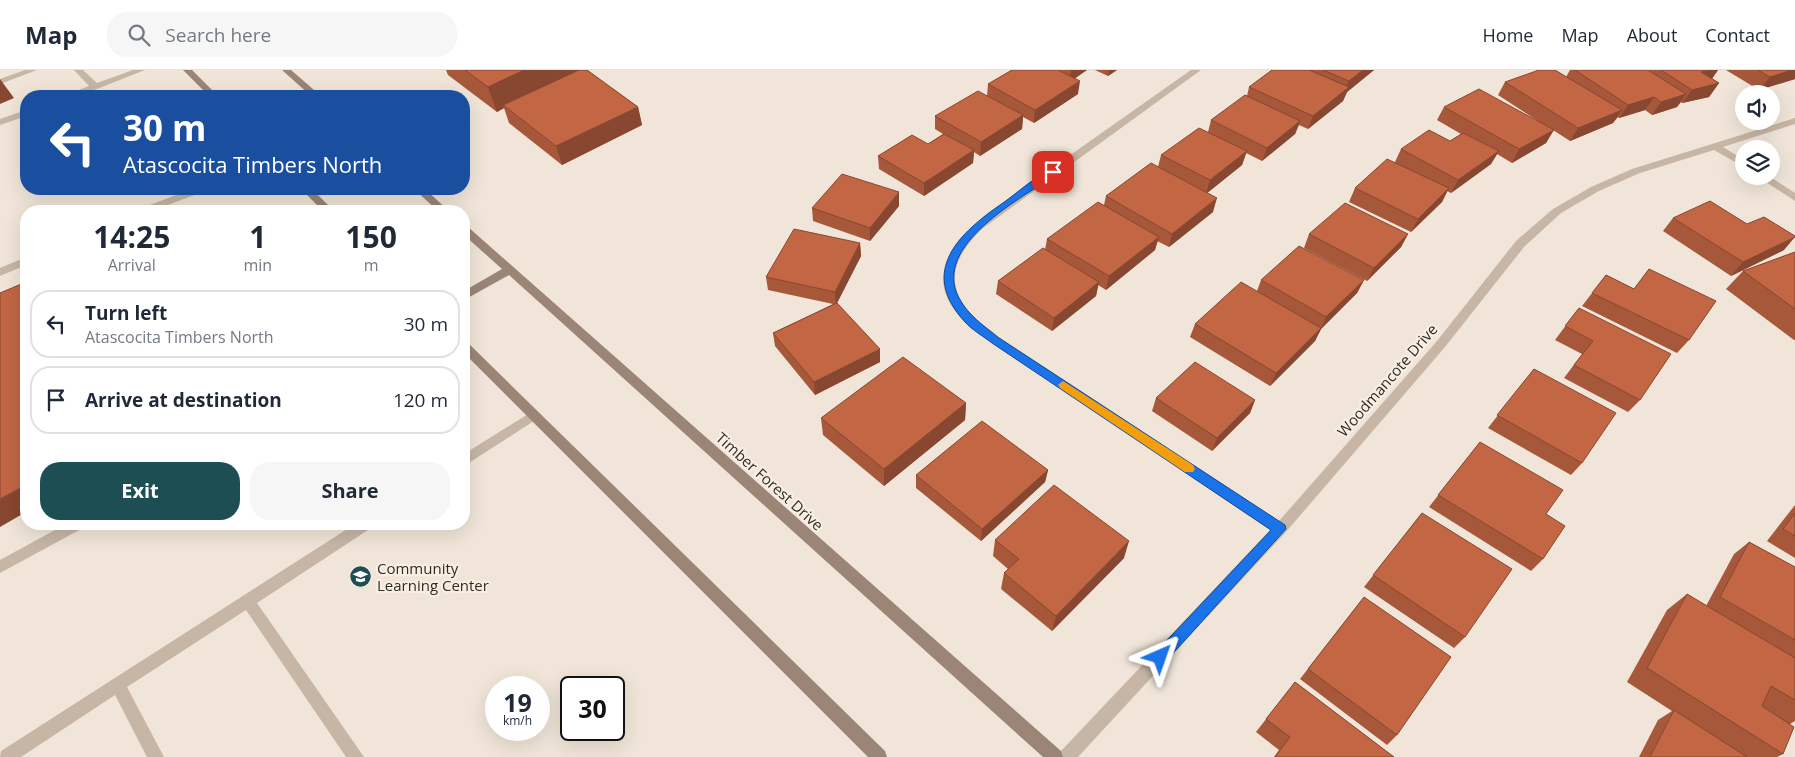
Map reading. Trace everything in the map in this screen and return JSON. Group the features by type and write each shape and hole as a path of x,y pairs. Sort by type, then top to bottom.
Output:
{"main road":[{"path":"187,70 208,90"},
{"path":"286,70 309,90"},
{"path":"312,195 323,205"},
{"path":"426,195 437,205"},
{"name":"Timber Forest Drive","path":"470,234 1056,757"},
{"path":"470,293 509,270"},
{"path":"470,352 879,757"}],"street":[{"path":"1,82 33,70"},
{"path":"78,70 96,87"},
{"path":"88,90 141,70"},
{"path":"1197,70 968,234 953,254 948,276 953,298 969,319 996,340 1280,529"},
{"path":"0,122 20,115"},
{"name":"Woodmancote Drive","path":"1067,757 1280,529 1441,344 1520,244 1557,211 1595,189 1636,171 1795,121"},
{"path":"1716,147 1735,159"},
{"path":"1776,185 1795,198"},
{"path":"158,205 185,195"},
{"path":"0,272 20,263"},
{"path":"470,457 534,416"},
{"path":"0,567 67,530"},
{"path":"7,757 357,530"},
{"path":"248,600 356,757"},
{"path":"118,685 156,757"}],"building":[{"path":"465,70 524,70 488,87"},
{"path":"579,70 587,70 638,107 556,146 503,105"},
{"path":"1012,70 1058,70 1080,81 1035,110 988,84"},
{"path":"1272,70 1309,70 1349,87 1313,116 1249,87"},
{"path":"1323,70 1363,70 1349,81"},
{"path":"1539,70 1555,70 1622,110 1578,128 1505,82"},
{"path":"1575,70 1648,70 1686,94 1661,102 1654,97 1628,105"},
{"path":"1661,70 1710,70 1701,72 1719,83 1692,90"},
{"path":"1758,70 1792,70 1770,77"},
{"path":"1479,89 1554,130 1519,149 1444,107"},
{"path":"978,91 1023,115 981,142 935,116"},
{"path":"1245,95 1300,121 1267,148 1211,120"},
{"path":"1199,128 1247,151 1210,180 1161,155"},
{"path":"1429,130 1450,141 1463,133 1499,151 1458,180 1401,149"},
{"path":"944,134 974,150 924,183 878,156 912,135 928,144"},
{"path":"1387,159 1449,188 1418,219 1355,188"},
{"path":"1151,163 1217,198 1172,234 1106,196"},
{"path":"842,174 899,192 870,228 812,208"},
{"path":"1710,201 1747,224 1764,217 1795,237 1743,262 1673,218"},
{"path":"1098,202 1159,237 1109,276 1047,239"},
{"path":"1345,203 1408,234 1374,268 1309,234"},
{"path":"794,229 860,243 835,292 766,277"},
{"path":"1299,246 1364,280 1326,317 1261,280"},
{"path":"1043,248 1099,282 1054,318 998,281"},
{"path":"1795,252 1795,309 1743,271"},
{"path":"1649,269 1716,301 1689,340 1592,293 1606,275 1634,289"},
{"path":"1241,282 1321,328 1276,373 1195,324"},
{"path":"20,285 20,488 0,499 0,293"},
{"path":"837,303 880,349 814,382 773,333"},
{"path":"1579,308 1671,354 1640,400 1574,365 1593,341 1565,326"},
{"path":"903,357 966,403 884,469 821,418"},
{"path":"1195,362 1255,400 1217,438 1156,398"},
{"path":"1534,369 1616,413 1582,463 1497,415"},
{"path":"982,421 1048,470 982,529 916,475"},
{"path":"1480,442 1563,490 1546,514 1565,526 1543,559 1438,495"},
{"path":"1054,485 1129,541 1056,616 1004,573 1019,559 995,540"},
{"path":"1422,513 1512,569 1465,637 1373,575"},
{"path":"1795,513 1795,536 1783,529"},
{"path":"1749,542 1795,567 1795,640 1720,597"},
{"path":"1687,594 1795,658 1795,700 1771,686 1762,706 1794,727 1783,754 1647,668"},
{"path":"1364,597 1451,657 1397,735 1308,669"},
{"path":"1295,682 1394,757 1275,757 1290,737 1266,719"},
{"path":"1674,710 1747,757 1650,757"}],"slow traffic":[{"path":"1063,385 1189,469"}],"place":[{"name":"Community Learning Center","path":"361,577"}],"route":[{"path":"1053,172 968,234 953,254 948,276 953,298 969,319 996,340 1280,529 1160,657"}]}
